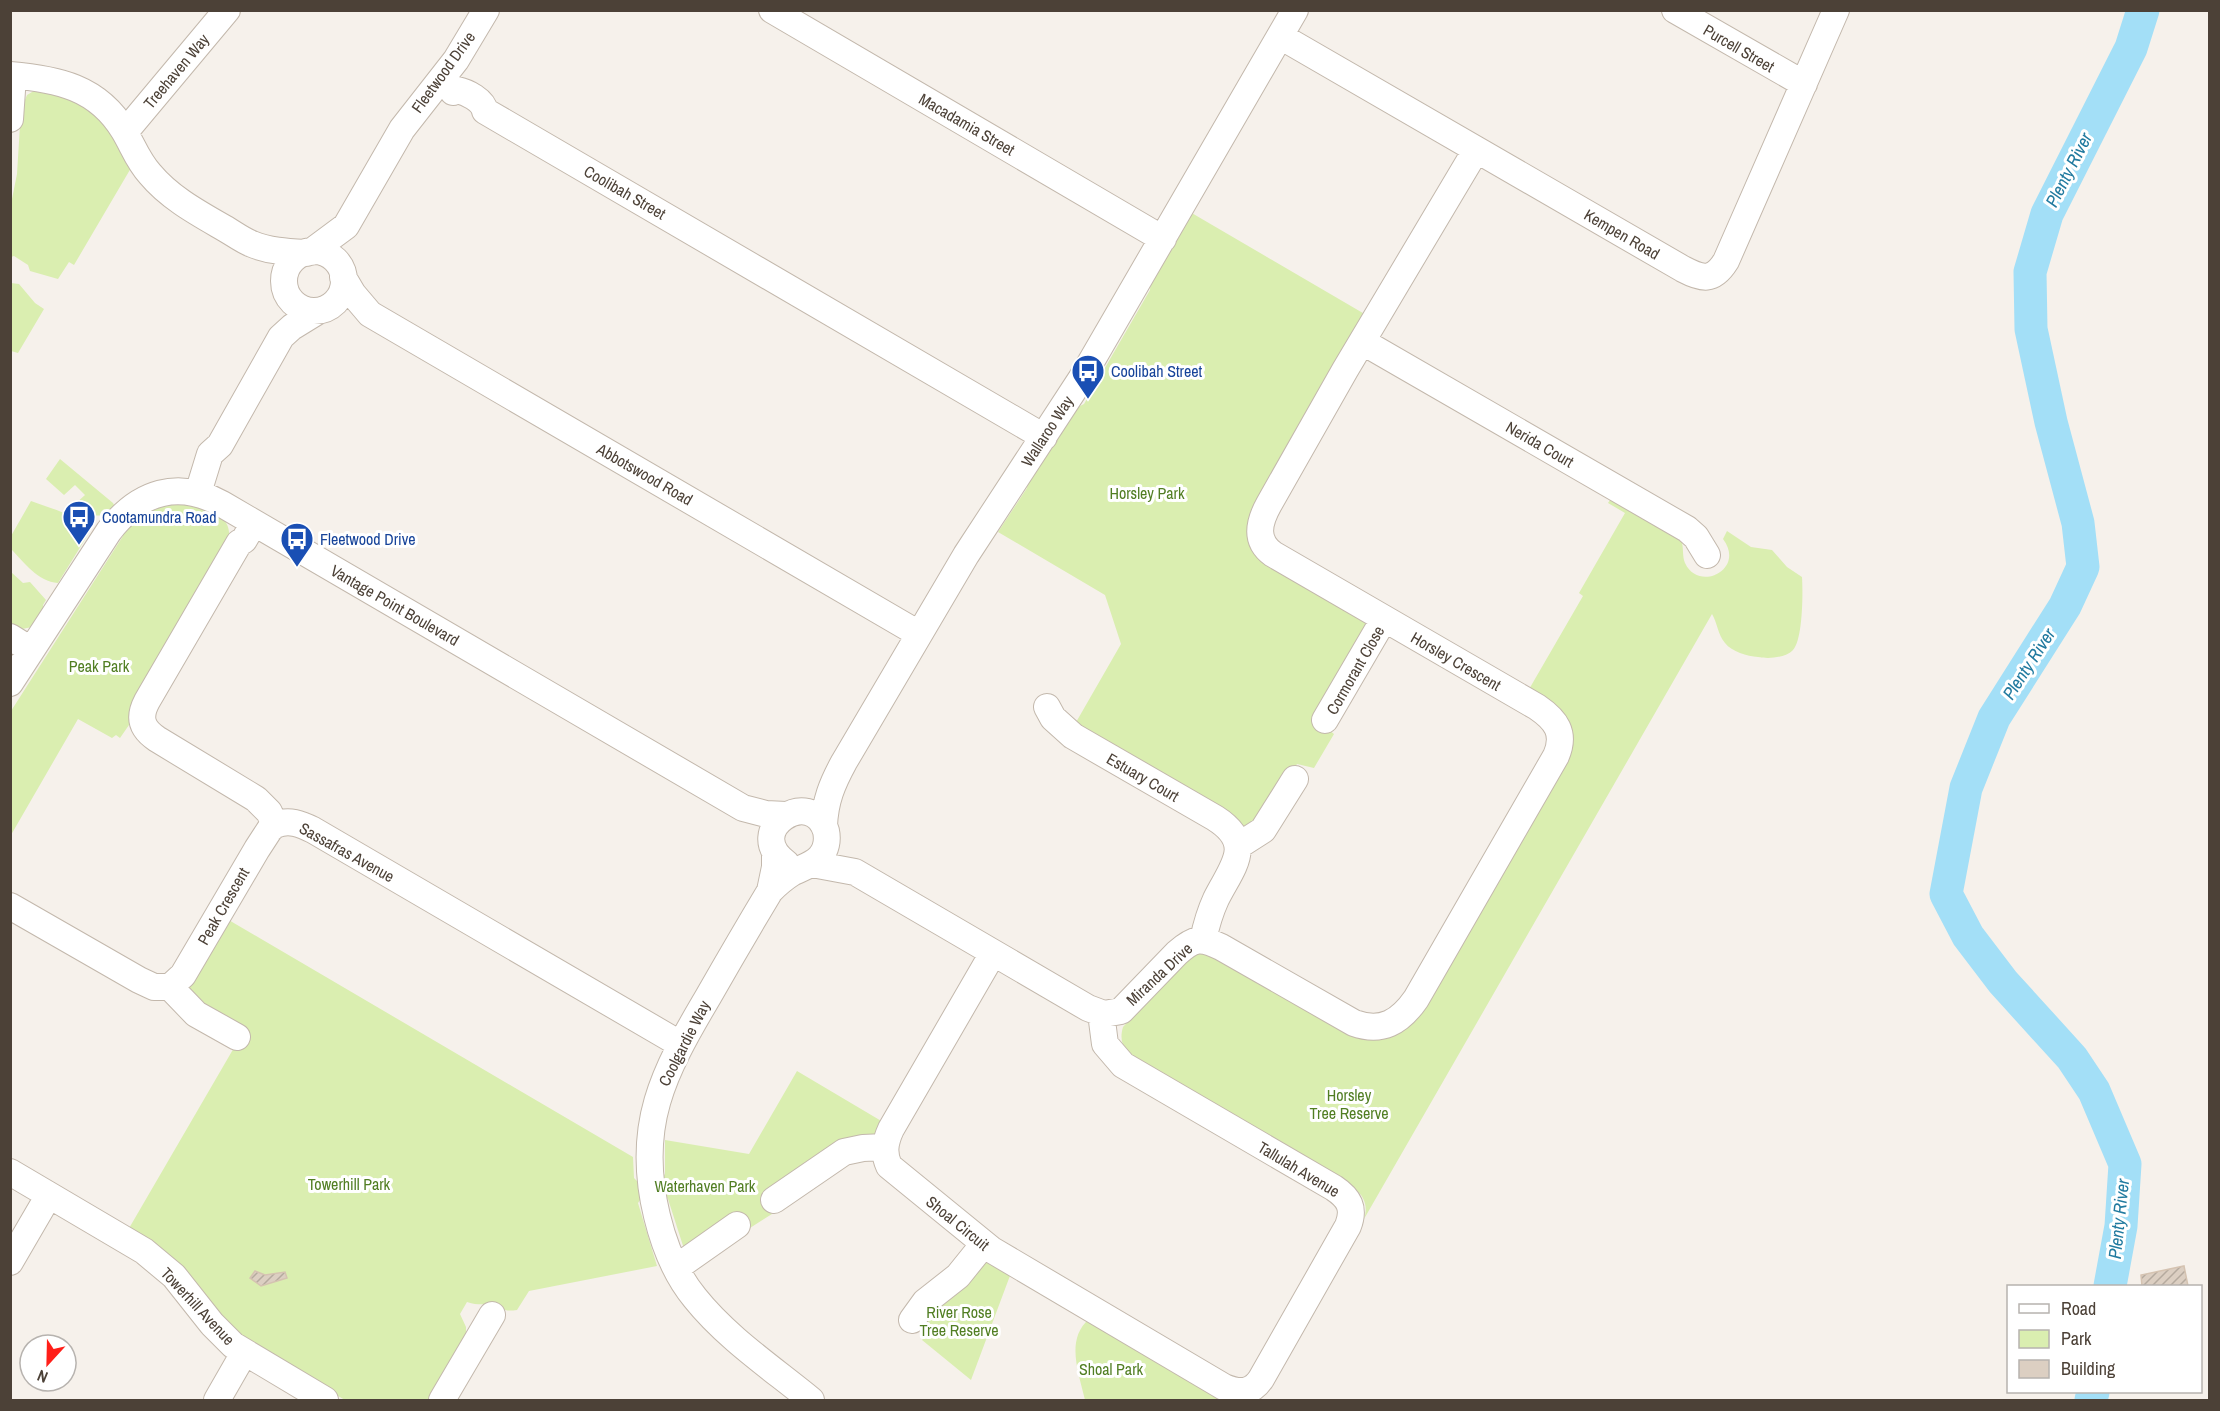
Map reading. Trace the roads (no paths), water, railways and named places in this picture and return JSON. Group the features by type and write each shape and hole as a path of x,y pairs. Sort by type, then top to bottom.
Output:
{"street":[{"name":"Treehaven Way","path":"125,132 227,10"},
{"name":"Fleetwood Drive","path":"342,273 346,226 402,129 446,88 456,60 486,10"},
{"name":"Macadamia Street","path":"772,10 1162,238"},
{"name":"Wallaroo Way","path":"825,830 826,800 831,786 971,547 1081,379 1295,10"},
{"name":"Purcell Street","path":"1675,10 1804,84"},
{"name":"Kempen Road","path":"1280,36 1694,275 1709,277 1719,271 1726,261 1836,10"},
{"path":"10,119 12,76 50,79 75,87 106,108 125,132 141,164 166,191 181,202 252,244 268,249 328,255 342,273 340,295 335,303 292,327 281,337 220,445 210,454 203,495 179,492 154,496 132,506 123,514 21,644 10,683"},
{"name":"Coolibah Street","path":"446,88 462,104 477,112 485,111 1044,437"},
{"name":"Horsley Crescent","path":"1203,940 1221,947 1354,1023 1378,1027 1395,1022 1416,999 1561,744 1560,733 1548,715 1273,554 1263,545 1259,532 1261,520 1269,504 1476,150"},
{"name":"Fleetwood Drive","path":"308,252 346,226"},
{"path":"252,244 274,269 292,302 308,311 320,310"},
{"path":"281,337 286,308 285,272 294,258 308,252"},
{"name":"Abbotswood Road","path":"342,273 353,294 370,314 919,634"},
{"name":"Abbotswood Road","path":"320,310 370,314"},
{"name":"Nerida Court","path":"1363,342 1687,529 1696,537 1707,555"},
{"name":"Vantage Point Boulevard","path":"203,495 247,529 743,808 766,814 791,813"},
{"name":"Sassafras Avenue","path":"247,529 143,708 142,722 149,733 256,798 269,812 275,825 281,822 294,822 313,830 680,1044"},
{"name":"Cormorant Close","path":"1325,720 1384,619"},
{"name":"Estuary Court","path":"1047,707 1053,718 1073,736 1224,824 1231,831 1238,846"},
{"path":"1238,846 1263,830 1295,779"},
{"name":"Wallaroo Way","path":"791,813 810,804 831,786"},
{"name":"Vantage Point Boulevard","path":"743,808 755,820 774,848"},
{"path":"855,872 813,815 791,813 774,827 774,848 787,864 855,872 993,953 1107,1014"},
{"name":"Peak Crescent","path":"170,987 183,975 256,849 275,825"},
{"path":"808,865 824,852 825,830"},
{"name":"Miranda Drive","path":"1107,1014 1120,1011 1128,1004 1187,944 1203,940 1212,909 1237,861 1238,846"},
{"name":"Coolgardie Way","path":"774,848 774,872 770,891 680,1044 659,1093 649,1144 649,1174 654,1207 664,1242 676,1269 688,1288 706,1311 811,1401"},
{"name":"Coolgardie Way","path":"770,891 808,865"},
{"path":"10,906 149,985 160,988 170,987 196,1014 237,1037"},
{"path":"774,1200 844,1152 863,1148 885,1148 896,1120 993,953"},
{"name":"Tallulah Avenue","path":"1107,1014 1105,1044 1131,1071 1334,1188 1350,1203 1351,1220 1344,1234 1257,1385 1241,1396"},
{"name":"Shoal Circuit","path":"885,1148 886,1159 894,1172 983,1245 1241,1396"},
{"name":"Towerhill Avenue","path":"10,1172 152,1257 183,1287 221,1335 244,1353 325,1401"},
{"path":"10,1262 49,1195"},
{"path":"676,1269 737,1225"},
{"path":"912,1320 925,1302 958,1276 983,1245"},
{"path":"442,1401 483,1316"},
{"path":"217,1401 244,1353"}],"waterway":[{"name":"Plenty River","path":"2110,1285 2121,1226 2125,1164 2094,1091 2072,1058 2003,982 1968,936 1946,894 1966,788 1994,718 2065,606 2083,567 2078,523 2051,422 2031,329 2030,272 2047,214 2131,48 2143,10"},
{"name":"Plenty River","path":"2091,1400 2093,1393"}],"place":[{"name":"Coolibah Street","path":"1088,400"},
{"name":"Cootamundra Road","path":"79,546"},
{"name":"Fleetwood Drive","path":"297,568"}],"park label":[{"name":"Horsley Park","path":"1147,493"},
{"name":"Peak Park","path":"99,666"},
{"name":"Horsley Tree Reserve","path":"1349,1104"},
{"name":"Towerhill Park","path":"349,1184"},
{"name":"Waterhaven Park","path":"705,1186"},
{"name":"River Rose Tree Reserve","path":"959,1321"},
{"name":"Shoal Park","path":"1111,1369"}]}
